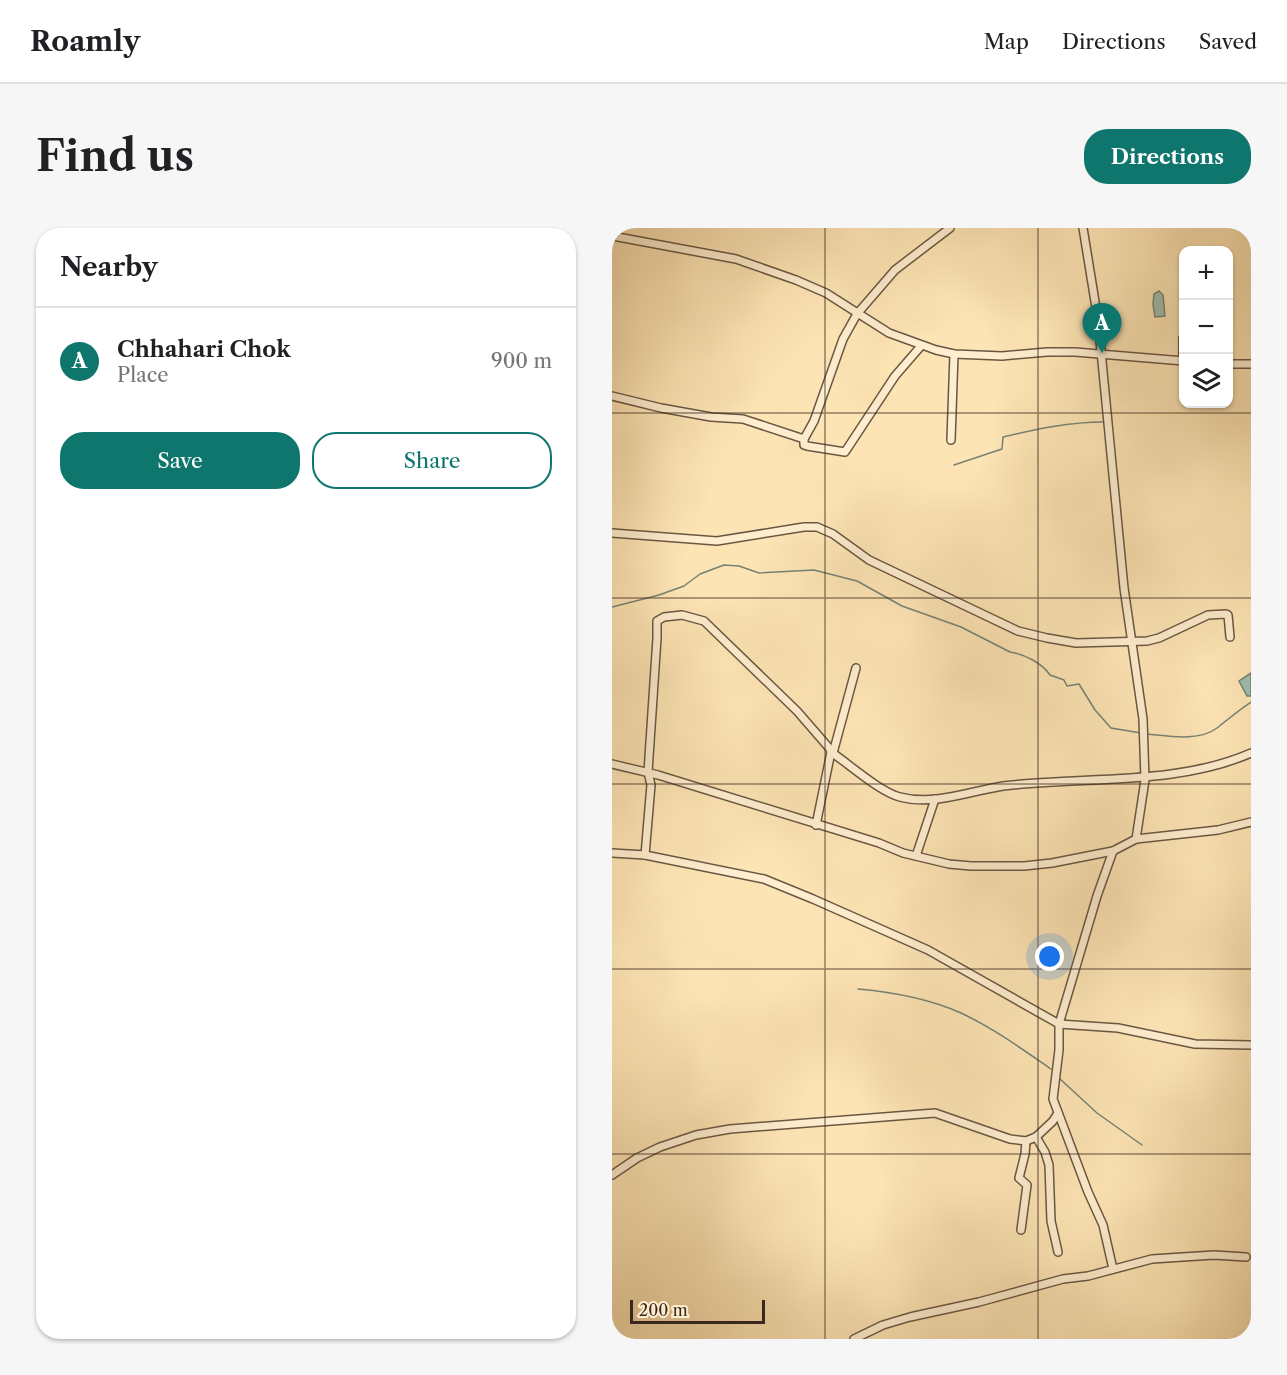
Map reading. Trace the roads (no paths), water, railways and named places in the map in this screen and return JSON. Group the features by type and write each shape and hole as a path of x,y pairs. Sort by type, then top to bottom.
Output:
{"street":[{"path":"921,346 895,376 845,452 804,445 804,439 814,421 843,339 857,314 895,270 950,228"},
{"path":"1083,228 1102,354 1124,588 1143,719 1145,775 1136,839"},
{"path":"612,236 736,259 826,293 889,333 921,346 954,354 1002,356 1047,352 1179,361"},
{"path":"951,440 954,354"},
{"path":"1233,364 1251,364"},
{"path":"612,396 711,417 742,419 804,439"},
{"path":"612,533 717,541 804,527 817,527 833,534 869,560 1018,631 1076,644 1132,643 1156,639 1208,615 1226,614 1230,637"},
{"path":"645,855 651,785 648,772 657,621 664,617 682,615 704,621 797,711 832,752 889,793 901,797 935,799 1003,786 1207,768 1231,762 1251,753"},
{"path":"816,825 832,752 856,668"},
{"path":"612,764 648,772 879,843 903,853 950,864 1024,866 1052,863 1113,851 1136,839 1218,830 1251,822"},
{"path":"916,856 935,799"},
{"path":"1113,851 1097,896 1059,1024 1059,1050 1053,1099 1103,1225 1113,1269"},
{"path":"612,853 645,855 754,876 813,899 928,950 1059,1024 1118,1028 1195,1044 1251,1046"},
{"path":"612,1175 637,1158 660,1147 696,1135 730,1130 935,1113 1010,1139 1026,1141 1036,1137 1058,1113"},
{"path":"1036,1137 1049,1164 1051,1221 1058,1252"},
{"path":"1021,1230 1027,1185 1019,1178 1026,1141"},
{"path":"854,1339 883,1325 910,1317 1152,1259 1214,1255 1246,1257"}],"waterway":[{"path":"954,465 1002,449 1003,437 1066,425 1104,422"},
{"path":"612,607 684,586 700,574 724,565 739,566 759,573 814,570 857,581 902,606 961,627 1010,652 1032,660 1050,675 1064,680 1067,686 1079,684 1095,710 1111,728 1141,733"},
{"path":"1147,734 1183,737 1201,735 1217,728 1251,702"},
{"path":"858,989 910,997 961,1013 996,1032 1051,1069"},
{"path":"1059,1078 1097,1113 1142,1145"}],"place":[{"name":"Chhahari Chok","path":"1102,353"}]}
